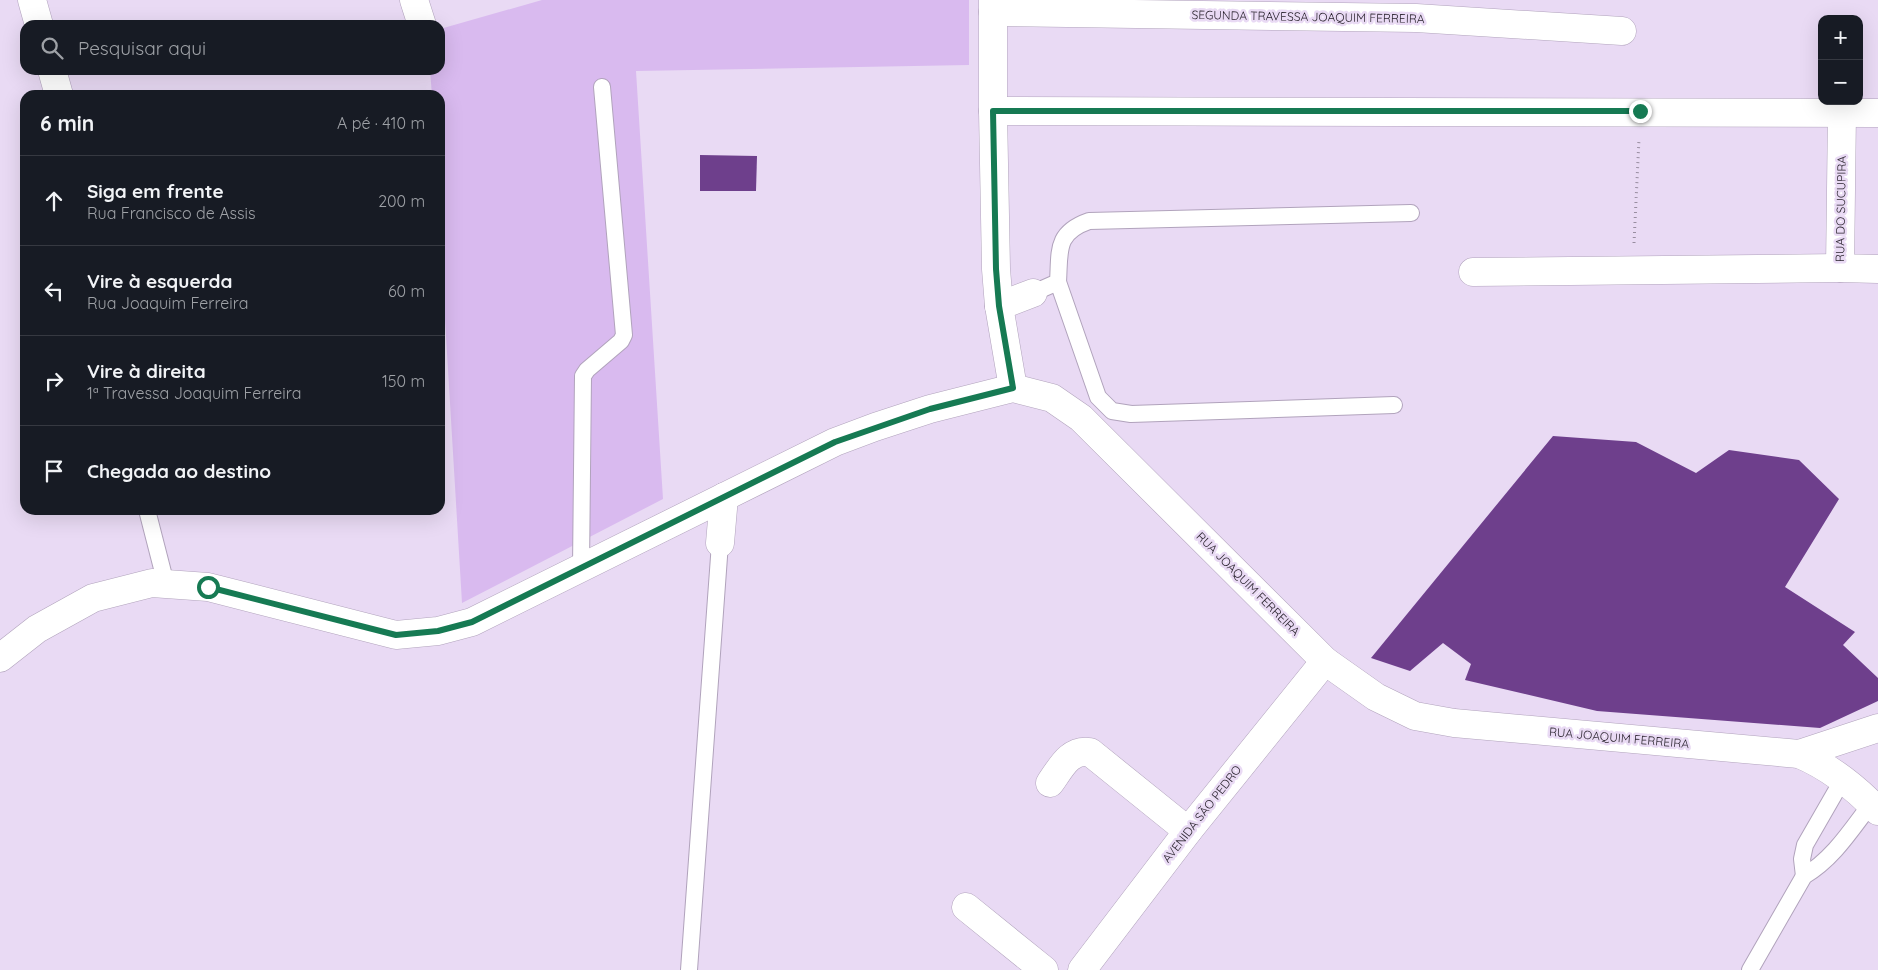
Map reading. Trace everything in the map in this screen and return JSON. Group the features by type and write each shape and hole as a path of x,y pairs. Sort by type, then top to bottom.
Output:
{"street":[{"path":"32,0 38,20"},
{"path":"414,0 420,20"},
{"path":"0,658 37,629 93,598 152,583 208,587 396,635 438,631 472,622 835,442 930,409 1013,388 999,306 996,269 993,6"},
{"name":"SEGUNDA TRAVESSA JOAQUIM FERREIRA","path":"993,6 1416,18 1622,31"},
{"path":"53,75 58,90"},
{"path":"993,111 1878,113"},
{"name":"RUA DO SUCUPIRA","path":"1842,112 1840,268 1878,270"},
{"path":"1473,272 1840,268"},
{"path":"999,306 1033,292"},
{"name":"RUA JOAQUIM FERREIRA","path":"1013,388 1052,398 1081,418 1325,661 1376,697 1415,716 1454,723 1799,754 1819,763 1844,779 1875,808"},
{"path":"720,543 724,497"},
{"name":"AVENIDA SÃO PEDRO","path":"1082,970 1188,830 1325,661"},
{"path":"1799,754 1878,728"},
{"path":"1050,783 1072,754 1082,751 1090,752 1188,830"},
{"path":"966,907 1044,970"}],"lane":[{"path":"581,568 583,376 587,370 621,341 624,335 602,87"},
{"path":"1394,405 1130,414 1112,411 1098,397 1058,282 1061,244 1067,233 1075,226 1089,221 1411,213"},
{"path":"1033,292 1058,282"},
{"path":"148,515 166,584"},
{"path":"689,970 720,543"},
{"path":"1804,876 1802,859 1805,845 1844,779"},
{"path":"1752,970 1804,876 1818,868 1829,858 1875,808"}],"path":[{"path":"1633,271 1640,111"}],"shaded area":[{"path":"542,0 969,0 969,65 636,71 663,499 462,603 445,319 445,90 432,90 430,75 445,75 445,28"}],"building":[{"path":"700,155 757,156 756,191 700,191"},
{"path":"1553,436 1636,442 1696,473 1729,450 1799,460 1839,499 1785,587 1855,632 1843,645 1878,678 1878,701 1820,728 1597,711 1465,680 1471,664 1443,643 1410,671 1371,658"}],"route":[{"path":"208,587 396,635 438,631 472,622 835,442 930,409 1013,388 999,306 996,269 993,111 1640,111"}]}
